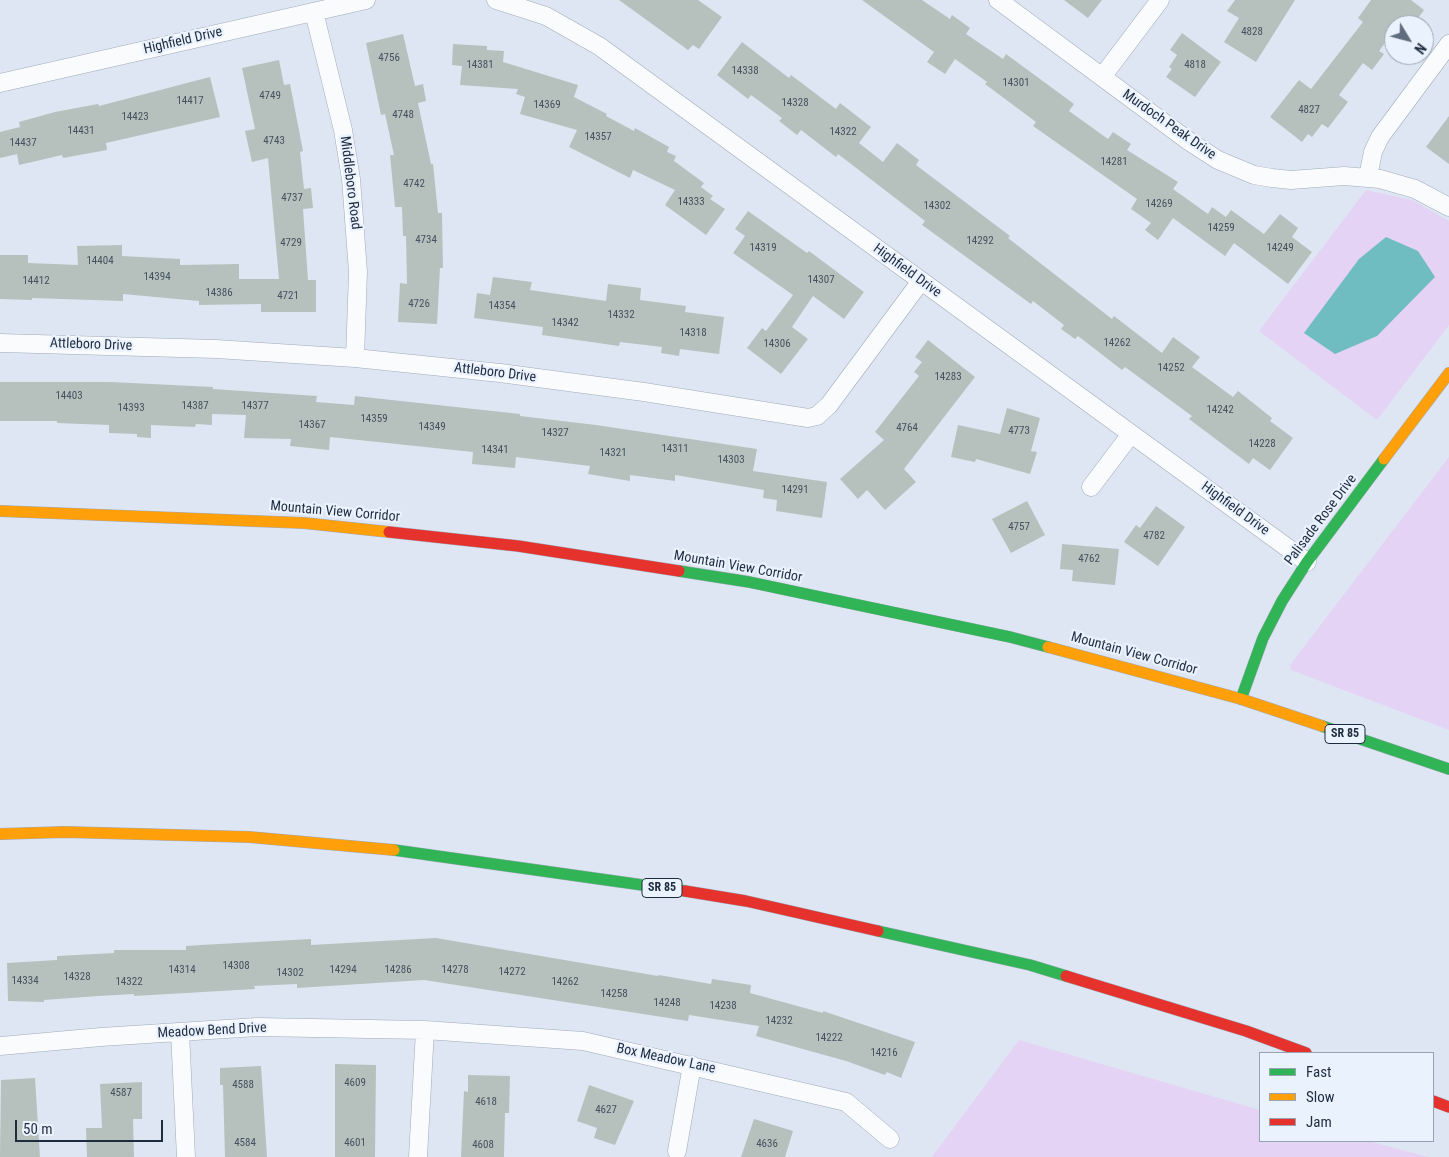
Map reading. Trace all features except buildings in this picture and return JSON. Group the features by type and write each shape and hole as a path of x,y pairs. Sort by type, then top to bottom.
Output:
{"main road":[{"name":"Palisade Rose Drive","path":"1241,699 1272,619 1307,562 1449,373"},
{"name":"Mountain View Corridor","path":"0,511 304,522 518,546 749,582 1001,635 1241,699 1449,769"},
{"name":"SR 85","path":"0,834 65,832 249,837 390,849 534,868 736,900 890,932 1030,966 1246,1031 1303,1052"},
{"path":"1434,1101 1449,1107"}],"street":[{"name":"Highfield Drive","path":"0,83 366,0"},
{"name":"Highfield Drive","path":"496,0 546,16 599,46 1307,562"},
{"name":"Murdoch Peak Drive","path":"998,0 1203,152 1236,168 1254,175 1291,180 1344,176 1368,177 1415,189 1449,207"},
{"path":"1102,77 1160,0"},
{"name":"Middleboro Road","path":"314,12 343,130 351,179 358,272 355,358"},
{"path":"1368,177 1373,152 1380,137 1449,44"},
{"name":"Attleboro Drive","path":"0,343 216,349 355,358 500,373 644,392 788,416 817,416 835,398 921,281"},
{"path":"1091,487 1131,434"},
{"name":"Meadow Bend Drive","path":"0,1046 257,1027 426,1030"},
{"path":"418,1157 426,1030"},
{"name":"Box Meadow Lane","path":"426,1030 583,1041 692,1064 846,1102 890,1138"},
{"path":"180,1032 186,1157"},
{"path":"677,1151 692,1064"}],"shaded area":[{"path":"1366,190 1412,200 1449,221 1449,325 1377,420 1259,331"},
{"path":"1449,457 1449,730 1291,670 1290,665"},
{"path":"1019,1040 1259,1110 1259,1142 1372,1142 1428,1157 932,1157"}],"water":[{"path":"1386,237 1418,251 1435,277 1377,336 1335,354 1304,333 1359,259"}],"traffic: fast":[{"path":"1241,699 1263,638 1282,601 1307,562 1384,459"},
{"path":"679,571 749,582 1010,637 1048,647"},
{"path":"1322,726 1449,769"},
{"path":"394,850 685,891"},
{"path":"878,931 1030,965 1066,976"}],"traffic: slow":[{"path":"1384,459 1449,373"},
{"path":"0,511 304,523 389,532"},
{"path":"1048,647 1241,699 1322,726"},
{"path":"0,834 65,832 249,837 394,850"}],"traffic: jam":[{"path":"389,532 518,546 679,571"},
{"path":"685,891 746,901 878,931"},
{"path":"1066,976 1246,1031 1303,1052"},
{"path":"1434,1101 1449,1107"}]}
